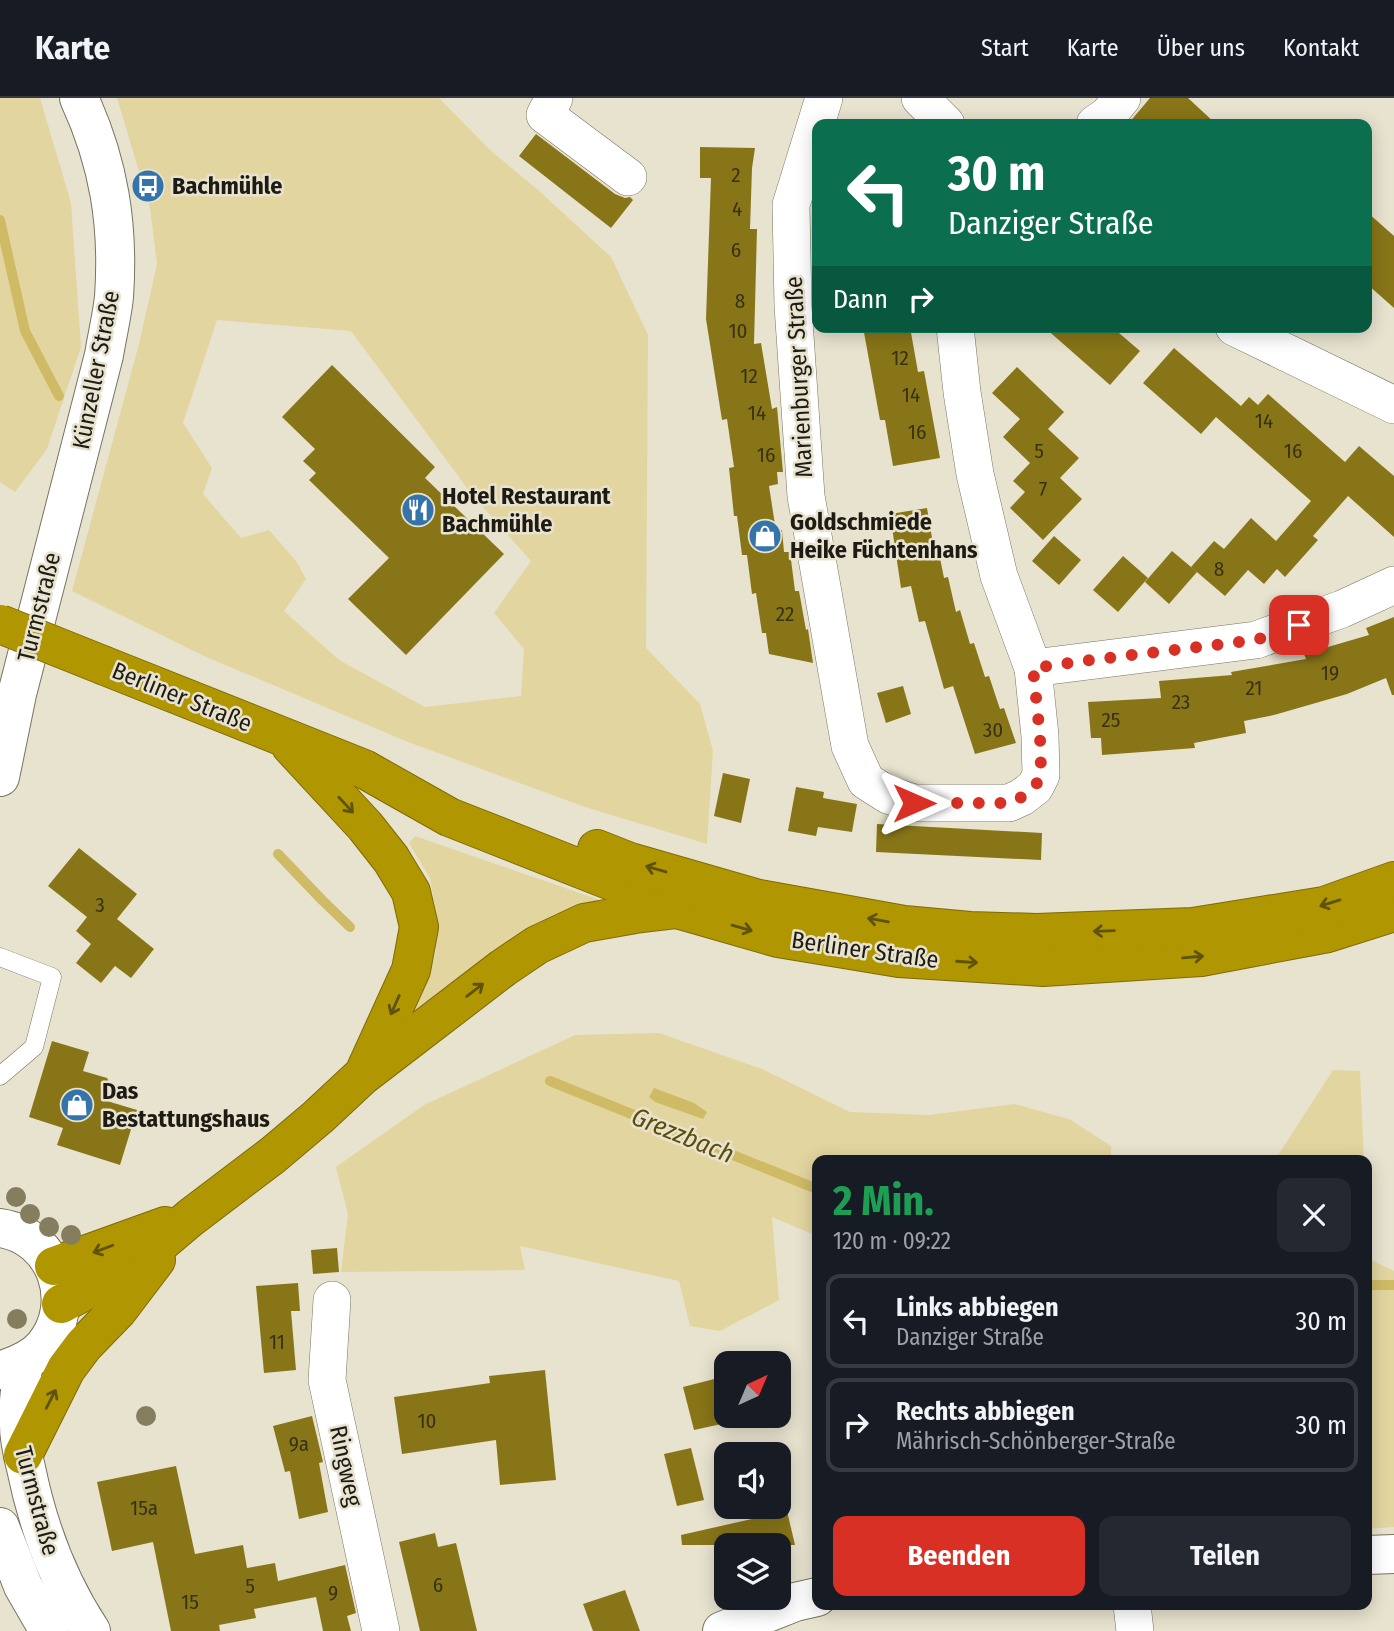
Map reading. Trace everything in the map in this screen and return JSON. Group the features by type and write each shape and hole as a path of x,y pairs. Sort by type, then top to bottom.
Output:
{"highway":[{"name":"Berliner Straße","path":"0,624 363,769 455,794 630,862 758,899 904,925 1037,933 1193,928 1324,906 1394,881"},
{"path":"283,737 365,826 391,859 411,892 419,927 411,970 362,1076"},
{"name":"Berliner Straße","path":"363,769 449,817 677,909 778,938 899,958 1043,967 1201,957 1328,933 1394,912"},
{"path":"61,1304 138,1262 190,1217 273,1156 362,1076 537,945 584,923 677,909"},
{"path":"54,1266 190,1217"},
{"path":"23,1455 66,1369 84,1345 118,1310 190,1217"}],"main road":[{"name":"Künzeller Straße","path":"62,519 104,355 114,299 115,259 109,191 103,159 79,98"},
{"name":"Turmstraße","path":"0,777 17,694 62,519"},
{"path":"1,1225 24,1236 41,1249 54,1266 60,1284 61,1304 56,1327 43,1347 12,1366"},
{"name":"Turmstraße","path":"12,1366 23,1455 40,1528 57,1571 91,1631"},
{"name":"Turmstraße","path":"0,1528 11,1591 49,1631"},
{"path":"1372,1555 1394,1553"},
{"path":"722,1631 794,1602 812,1598"}],"street":[{"path":"554,98 545,115 628,177"},
{"name":"Marienburger Straße","path":"818,119 824,98"},
{"path":"920,98 941,119"},
{"path":"1102,119 1122,98"},
{"name":"Marienburger Straße","path":"812,137 791,205 793,306 806,496 850,746 866,780 888,795 914,803 1009,803 1022,797 1035,787 1041,775 1033,668"},
{"path":"956,333 975,474 999,576 1033,668 1256,640 1342,609 1394,585"},
{"path":"1246,333 1394,405"},
{"name":"Ringweg","path":"332,1300 327,1380 381,1631"},
{"path":"11,1591 57,1571"},
{"path":"1133,1610 1135,1631"}],"lane":[{"path":"0,957 52,977 34,1046 0,1076"}],"shaded area":[{"path":"0,98 40,98 71,203 81,347 47,449 15,492 0,482"},
{"path":"117,98 439,98 490,150 611,257 648,335 646,648 700,704 713,751 707,844 585,807 408,742 204,656 72,591 139,344 157,264 150,208","holes":["217,320 351,331 473,496 531,561 494,613 524,649 521,696 425,707 339,660 284,611 306,579 296,561 269,530 241,538 203,494 212,468 183,423"]},
{"path":"415,836 597,899 598,906 415,1019 411,1014 436,952 437,917 430,878 409,843"},
{"path":"659,1033 762,1069 850,1112 929,1115 1014,1104 1069,1119 1111,1146 1111,1155 812,1155 812,1234 772,1217 779,1300 720,1331 690,1326 679,1281 520,1246 525,1270 341,1272 348,1214 336,1167 424,1105 575,1035"},
{"path":"1333,1070 1360,1071 1364,1155 1278,1155"},
{"path":"654,1088 694,1103 707,1112 703,1119 655,1102 649,1097"},
{"path":"1372,1260 1394,1271 1394,1527 1372,1529"}],"building":[{"path":"1150,98 1188,98 1211,119 1132,119"},
{"path":"536,134 615,194 633,200 611,228 519,156"},
{"path":"700,147 755,148 750,229 757,229 754,344 761,343 772,409 777,407 783,472 777,472 778,484 769,486 776,531 782,530 784,552 790,552 795,591 799,591 813,663 769,654 766,633 762,633 756,593 752,594 747,555 742,555 737,516 734,516 729,468 734,467 727,419 722,420 706,319 711,178 700,178"},
{"path":"1372,216 1394,236 1394,308 1372,288"},
{"path":"864,333 911,333 918,372 924,371 940,458 893,466 885,420 880,420"},
{"path":"1051,333 1119,333 1140,351 1110,385"},
{"path":"1174,348 1241,406 1249,397 1258,405 1268,394 1345,462 1359,446 1394,476 1394,537 1348,496 1313,536 1318,540 1285,577 1277,569 1264,584 1248,570 1225,596 1191,567 1214,541 1224,549 1251,518 1276,541 1311,501 1216,417 1201,434 1143,383"},
{"name":"Hotel Restaurant Bachmühle","path":"332,365 435,467 425,478 504,554 406,655 348,599 389,558 309,480 316,473 303,461 315,449 282,417"},
{"path":"1017,367 1064,412 1048,429 1079,458 1060,478 1082,499 1043,540 1010,508 1025,492 1013,481 1030,463 1003,437 1020,419 992,393"},
{"path":"927,508 933,544 937,543 944,578 948,577 956,612 960,610 970,644 974,643 985,677 989,676 1000,709 1004,708 1016,743 975,754 953,686 944,689 925,621 919,622 911,586 901,588 890,514"},
{"path":"1054,536 1081,560 1059,585 1032,561"},
{"path":"1172,551 1197,572 1169,604 1145,582"},
{"path":"1123,556 1148,578 1118,612 1093,590"},
{"path":"1394,617 1394,695 1386,678 1347,694 1244,721 1246,733 1194,743 1195,748 1102,755 1101,738 1091,738 1088,702 1161,698 1159,681 1232,675 1231,672 1306,659 1304,654 1369,635 1366,628"},
{"path":"903,686 911,714 886,723 877,693"},
{"path":"723,773 750,779 741,823 714,816"},
{"path":"796,787 824,792 823,798 857,804 852,832 818,827 816,836 788,831"},
{"path":"877,824 1042,833 1041,860 876,852"},
{"path":"79,848 137,894 117,919 154,949 131,978 115,966 101,983 76,963 91,944 76,931 87,917 48,886"},
{"name":"Das Bestattungshaus","path":"52,1041 89,1052 83,1071 107,1078 112,1087 107,1101 137,1110 120,1165 57,1145 63,1128 29,1117"},
{"path":"337,1248 339,1272 313,1274 311,1250"},
{"path":"298,1283 300,1311 291,1311 296,1370 264,1373 256,1286"},
{"path":"545,1370 556,1480 500,1485 496,1440 402,1454 394,1397 490,1383 489,1376"},
{"path":"714,1379 714,1426 694,1430 683,1387"},
{"path":"312,1416 323,1462 319,1463 328,1512 299,1519 290,1471 285,1472 273,1426"},
{"path":"691,1448 704,1500 677,1506 664,1454"},
{"path":"176,1466 195,1554 243,1545 247,1568 275,1563 278,1581 345,1565 356,1613 347,1616 351,1631 323,1631 316,1597 254,1609 256,1618 219,1625 220,1631 171,1631 153,1542 112,1551 97,1482"},
{"path":"752,1519 789,1519 795,1545 791,1545 791,1533 714,1533 714,1545 682,1545 681,1535"},
{"path":"435,1533 438,1547 456,1543 477,1631 420,1631 399,1542"},
{"path":"625,1590 640,1631 593,1631 583,1604"}],"waterway":[{"path":"0,220 25,331 59,396"},
{"path":"278,854 350,927"},
{"name":"Grezzbach","path":"550,1081 812,1187"},
{"name":"Grezzbach","path":"1372,1285 1394,1285"}],"place":[{"name":"Bachmühle","path":"148,186"},
{"name":"Hotel Restaurant Bachmühle","path":"418,510"},
{"name":"Goldschmiede Heike Füchtenhans","path":"765,536"},
{"name":"Das Bestattungshaus","path":"77,1105"}],"route":[{"path":"914,803 1009,803 1035,787 1041,770 1033,668 1256,640 1299,625"}]}
